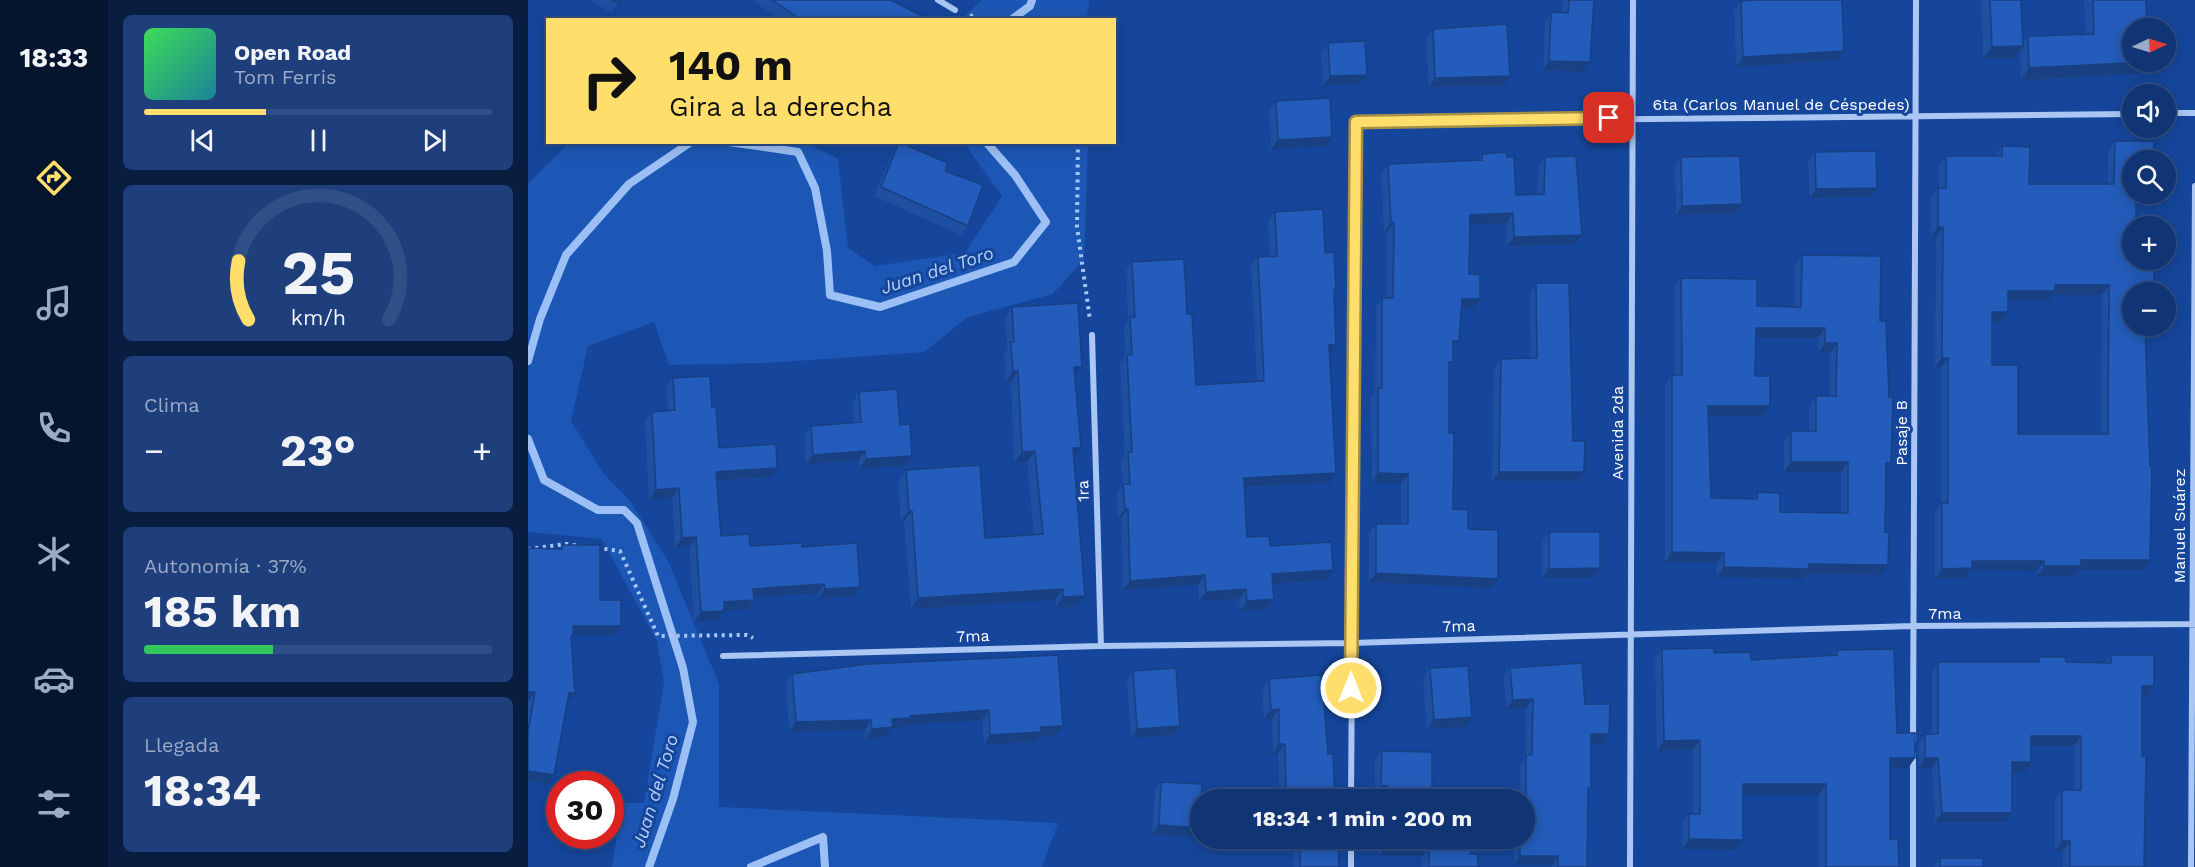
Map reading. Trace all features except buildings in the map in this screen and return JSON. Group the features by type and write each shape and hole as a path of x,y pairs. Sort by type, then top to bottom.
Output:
{"street":[{"path":"938,0 955,10"},
{"name":"Avenida 2da","path":"1630,867 1632,0"},
{"name":"Pasaje B","path":"1913,867 1916,0"},
{"path":"2176,113 2195,113"},
{"name":"6ta (Carlos Manuel de Céspedes)","path":"1351,643 1356,122 2122,114"},
{"name":"Manuel Suárez","path":"2192,867 2195,186"},
{"name":"1ra","path":"1092,335 1101,646"},
{"name":"7ma","path":"723,656 1101,646 1351,643 1913,626 2194,625"},
{"path":"1351,643 1351,789"},
{"path":"1352,849 1352,867"}],"path":[{"path":"1078,144 1077,227 1092,335"},
{"path":"528,549 566,544 620,551 658,636 696,635"}],"shaded area":[{"path":"982,0 1089,0 1087,18 962,18"},
{"path":"568,144 809,144 838,159 848,248 875,266 965,253 1002,196 965,144 1088,144 1084,259 1053,294 968,317 924,352 768,363 669,365 654,322 588,346 571,421 603,473 630,501 668,561 719,684 719,807 1058,823 1042,867 612,867 615,849 624,849 624,803 644,803 664,682 657,641 602,539 528,532 528,184"}],"waterway":[{"name":"Juan del Toro","path":"1014,18 1030,6 1032,0"},
{"name":"Juan del Toro","path":"528,361 540,319 566,255 629,184 688,144"},
{"name":"Juan del Toro","path":"743,144 798,152 815,188 827,251 830,295 880,307 1014,262 1046,222 1015,175 988,144"},
{"name":"Juan del Toro","path":"528,439 544,480 598,510 624,510 637,523 683,668 693,722 673,799 649,867"},
{"name":"Juan del Toro","path":"751,867 823,837 825,867"}],"route":[{"path":"1351,688 1356,122 1609,118"}]}
